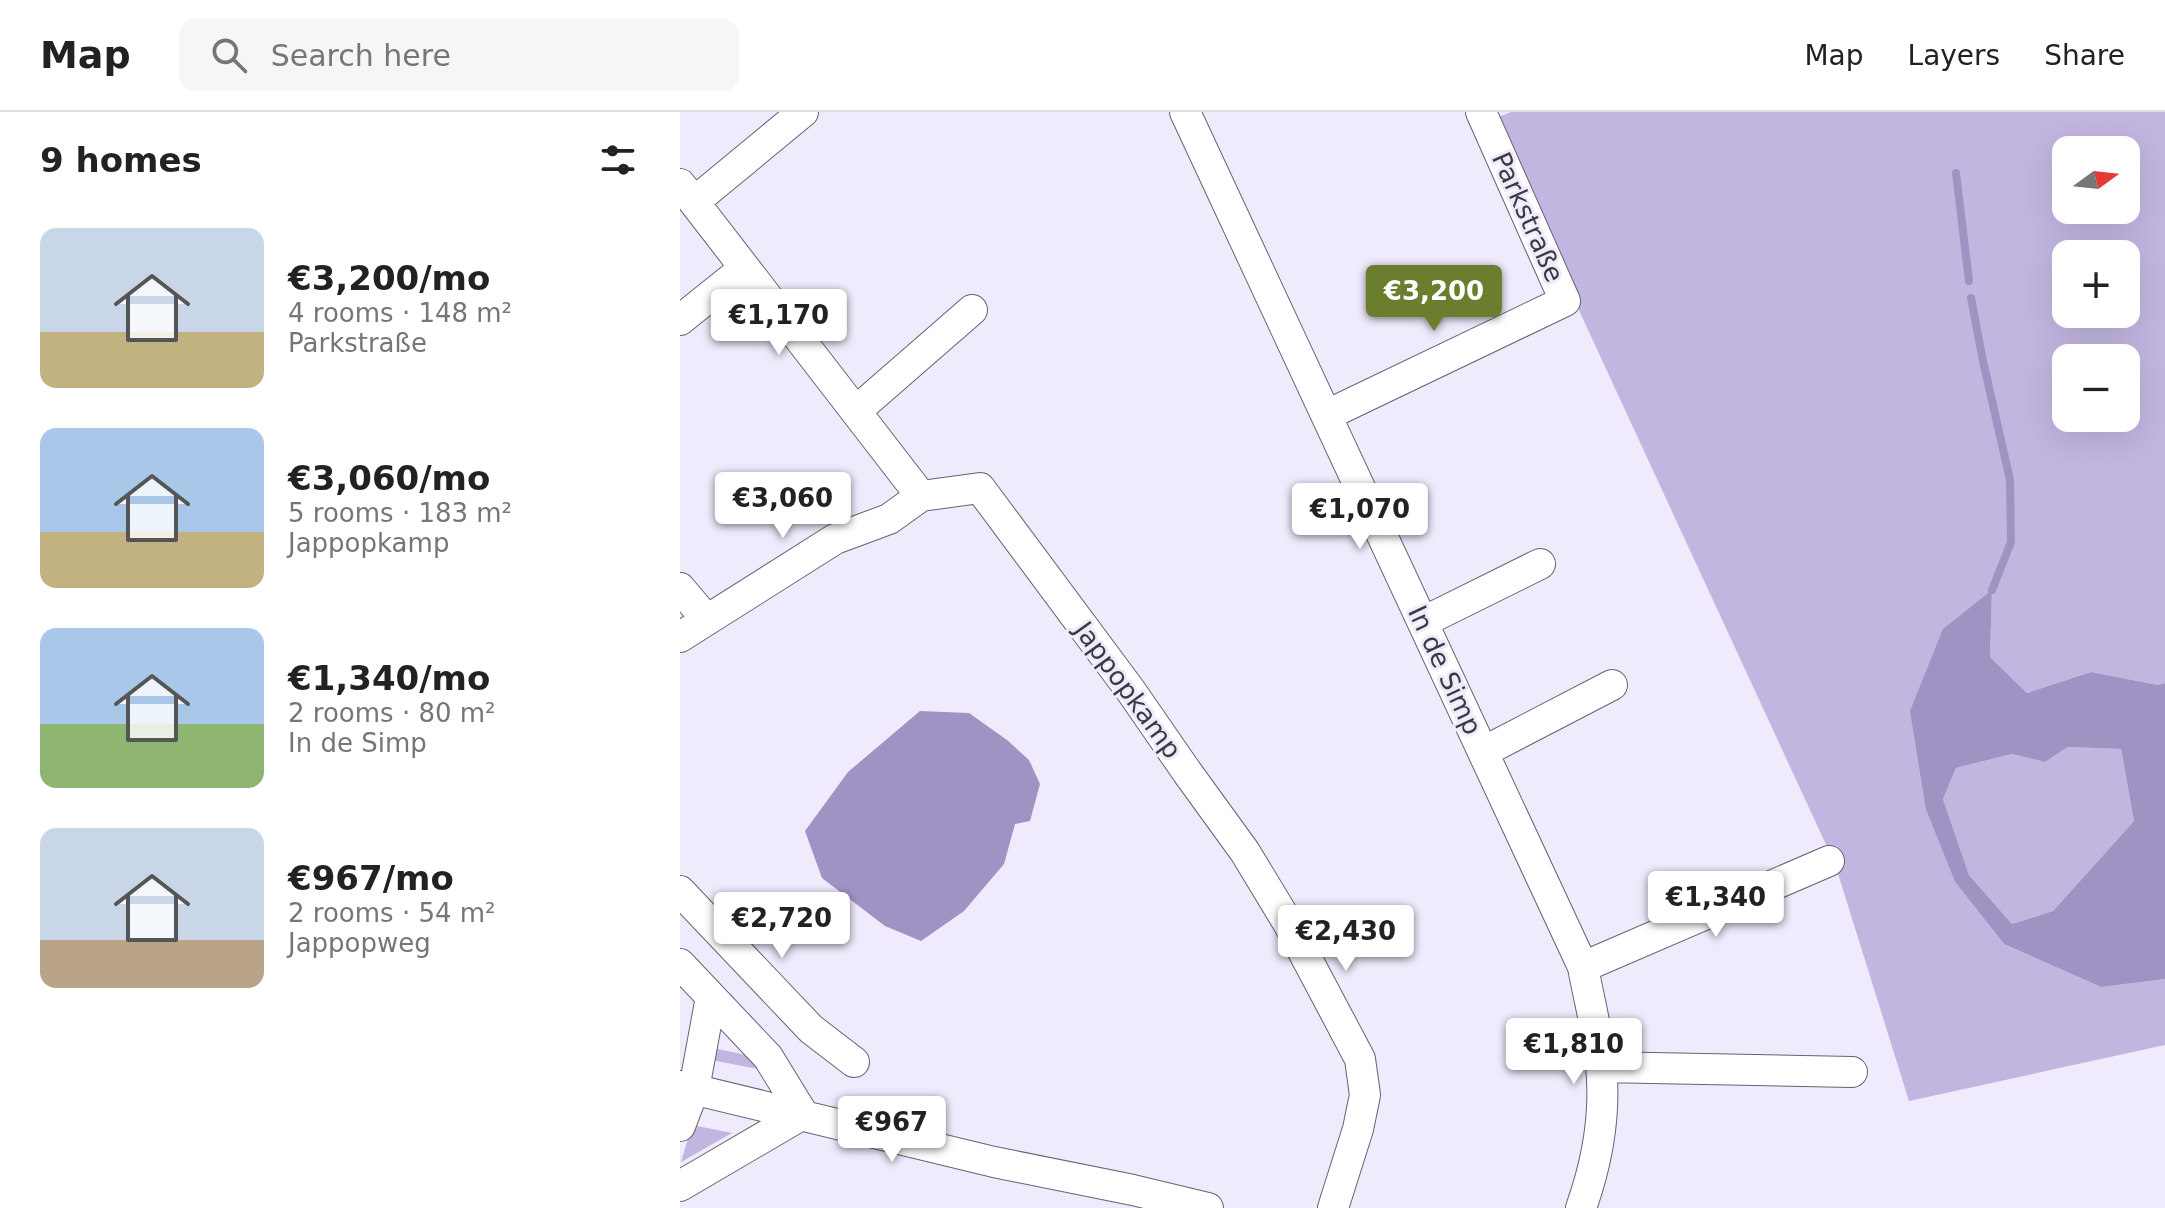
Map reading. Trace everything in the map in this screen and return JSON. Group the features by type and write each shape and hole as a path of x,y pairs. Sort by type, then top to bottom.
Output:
{"street":[{"path":"803,112 687,193 921,496"},
{"name":"In de Simp","path":"1185,112 1583,967 1601,1067 1601,1127 1590,1183 1581,1208"},
{"name":"Parkstraße","path":"1327,415 1565,301 1481,112"},
{"path":"680,320 745,268"},
{"path":"856,411 972,310"},
{"name":"Jappopkamp","path":"680,637 835,539 889,519 921,496 980,488 1131,691 1245,852 1288,923 1360,1059 1365,1095 1358,1129 1333,1208"},
{"path":"1423,622 1540,564"},
{"path":"680,588 707,620"},
{"path":"1483,752 1612,685"},
{"path":"1583,967 1829,861"},
{"path":"680,891 811,1029 854,1062"},
{"path":"680,964 768,1057 803,1114"},
{"path":"680,1126 711,997"},
{"path":"1601,1067 1852,1072"},
{"path":"687,1087 994,1162 1208,1208"},
{"path":"680,1186 803,1114"}],"shaded area":[{"path":"1511,112 2165,112 2165,683 2158,685 2091,672 2027,693 1990,657 1992,591 1926,810 1955,882 2004,944 2101,987 2165,979 2165,1045 1909,1101 1835,864 1491,120"},
{"path":"1992,590 1990,657 2027,693 2091,672 2158,685 2165,683 2165,979 2101,987 2004,944 1955,882 1926,810 1910,711 1943,629","holes":["2068,747 2121,749 2134,821 2053,911 2012,924 1969,875 1943,799 1956,768 2012,754 2045,762"]},
{"path":"920,711 969,713 1029,760 1040,784 1030,821 1015,824 1004,864 964,911 921,941 885,926 822,878 805,831 848,772"},
{"path":"2068,747 2121,749 2134,821 2053,911 2012,924 1969,875 1943,799 1956,768 2012,754 2045,762"},
{"path":"709,1047 760,1058 758,1069 706,1059"},
{"path":"692,1125 732,1133 681,1162"}],"waterway":[{"path":"1956,173 1969,281"},
{"path":"1971,298 2010,480 2011,542 1992,590"}]}
